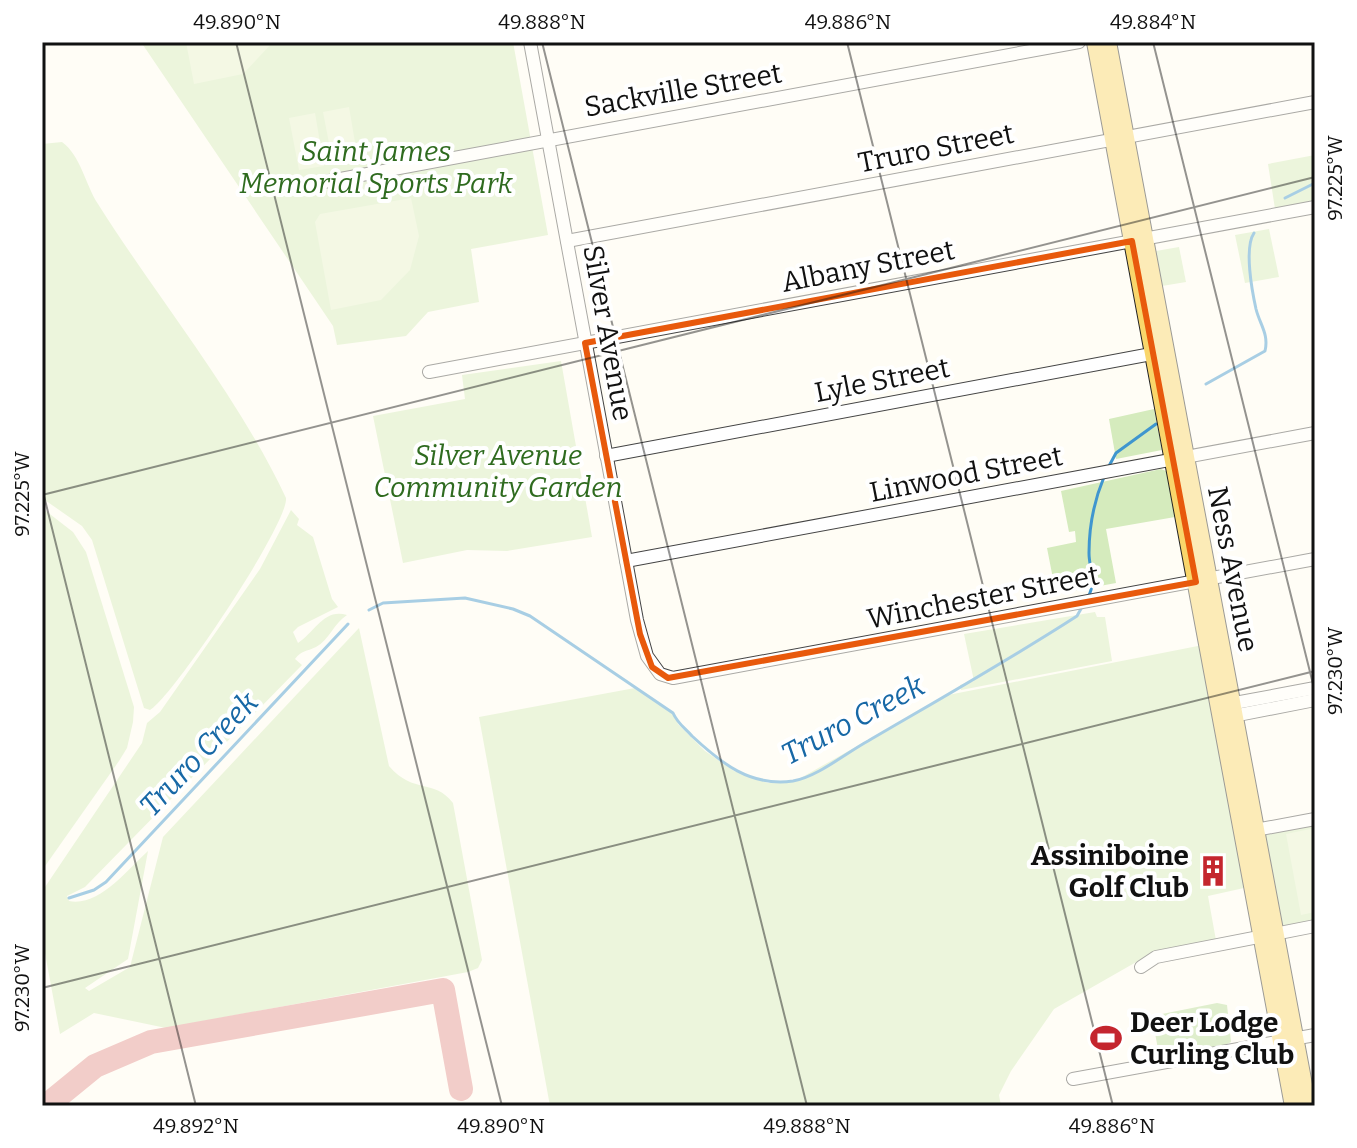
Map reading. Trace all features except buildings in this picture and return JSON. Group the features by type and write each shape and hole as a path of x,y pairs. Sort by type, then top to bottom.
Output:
{"main road":[{"name":"Ness Avenue","path":"1095,42 1120,139 1269,934 1288,1040 1293,1106"},
{"name":"Ness Avenue","path":"1108,42 1120,139"},
{"name":"Ness Avenue","path":"1288,1040 1308,1106"}],"street":[{"name":"Silver Avenue","path":"530,42 643,646 660,674"},
{"name":"Sackville Street","path":"297,187 1079,42"},
{"name":"Truro Street","path":"567,241 1315,102"},
{"name":"Albany Street","path":"429,372 1315,207"},
{"name":"Lyle Street","path":"606,456 1160,353"},
{"name":"Linwood Street","path":"626,561 1315,433"},
{"name":"Winchester Street","path":"660,674 673,678 1315,559"},
{"path":"1227,711 1315,688"},
{"path":"1227,711 1315,700"},
{"path":"1249,831 1315,819"},
{"path":"1141,967 1156,957 1315,926"},
{"path":"1073,1079 1315,1035"}],"highlighted area":[{"path":"1132,241 1196,582 668,678 652,667 640,634 585,343"}],"green space":[{"name":"Saint James Memorial Sports Park","path":"141,42 513,42 548,235 471,249 479,302 428,312 406,336 337,345 333,326"},
{"path":"186,42 273,42 243,74 194,84"},
{"path":"349,107 358,160 333,164 323,112"},
{"path":"315,113 324,166 299,170 289,118"},
{"path":"62,142 78,162 98,204 121,240 222,386 286,498 269,540 228,608 181,675 150,710 144,708 92,540 82,526 42,498 42,144"},
{"path":"1315,155 1315,202 1275,209 1268,164"},
{"path":"411,198 419,236 410,270 381,300 331,310 315,222 320,214"},
{"path":"1269,229 1279,277 1245,283 1235,235"},
{"path":"1179,247 1186,282 1162,286 1156,251"},
{"name":"Silver Avenue Community Garden","path":"561,361 592,537 507,551 467,550 403,563 373,416 465,399 462,375"},
{"path":"1154,409 1162,450 1116,459 1109,419"},
{"path":"1161,469 1166,471 1175,517 1106,529 1116,583 1056,594 1047,548 1076,542 1075,531 1069,532 1061,491"},
{"path":"42,508 73,532 86,552 134,707 127,748 43,869"},
{"path":"291,510 299,519 297,525 313,537 332,599 338,607 298,627 293,632 298,643 326,618 347,615 321,644 295,659 302,665 85,887 67,896 69,901 80,901 102,893 148,851 128,959 85,988 89,991 130,967 163,837 359,628 389,766 407,780 446,795 453,803 482,960 478,968 468,972 166,1028 94,1013 60,1034 42,937 43,890 142,743 147,723 160,712 260,569"},
{"path":"1095,612 1097,617 1105,617 1112,661 961,690 960,685 974,681 964,634"},
{"name":"Assiniboine Golf Club","path":"1208,644 1253,886 1208,896 1217,946 1138,961 1054,1009 1011,1071 999,1095 1001,1106 550,1106 479,717 635,688 673,713 678,724 705,751 734,771 768,783 797,780 948,695"},
{"path":"1315,819 1315,926 1276,933 1256,829"},
{"path":"1315,828 1315,912 1301,915 1286,834"},
{"path":"1217,1003 1227,1005 1231,1042 1219,1048 1167,1058 1159,1055 1152,1016"}],"waterway":[{"name":"Truro Creek","path":"1285,198 1315,183"},
{"name":"Truro Creek","path":"1206,384 1265,351 1265,334 1256,309 1250,270 1254,233"},
{"name":"Truro Creek","path":"1109,466 1116,453 1156,424"},
{"name":"Truro Creek","path":"1088,597 1092,580 1089,553 1091,524 1104,477"},
{"name":"Truro Creek","path":"369,610 383,603 465,598 530,616 673,713 692,736 725,764 750,777 778,782 802,779 821,770 1077,616 1082,607"},
{"name":"Truro Creek","path":"69,898 94,890 106,882 348,624"}],"taxiway":[{"path":"46,1106 95,1066 151,1042 443,990 461,1089"}],"place":[{"name":"Assiniboine Golf Club","path":"1213,871"},
{"name":"Deer Lodge Curling Club","path":"1106,1038"}]}
